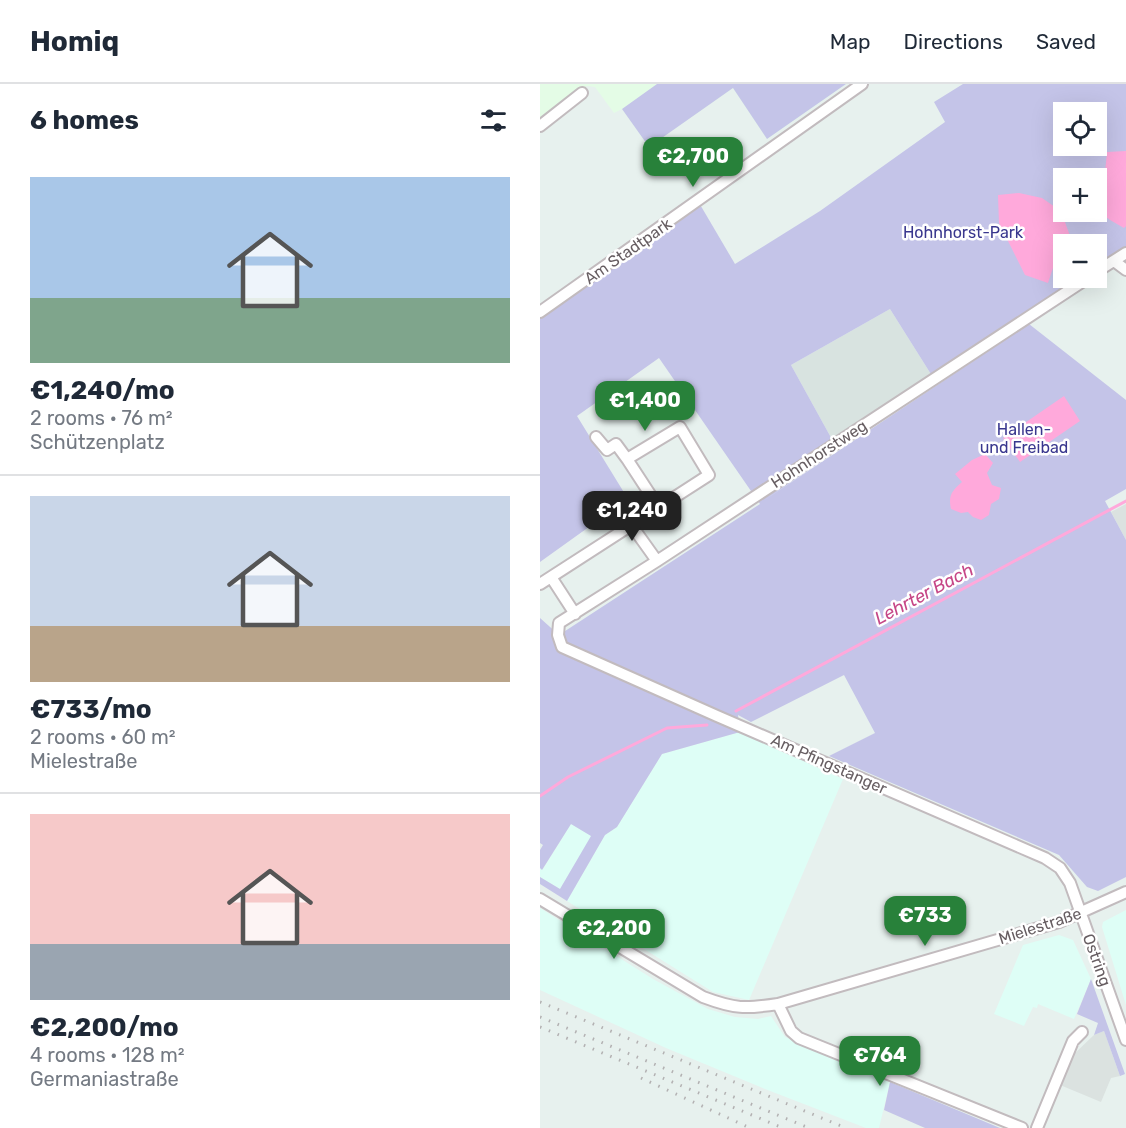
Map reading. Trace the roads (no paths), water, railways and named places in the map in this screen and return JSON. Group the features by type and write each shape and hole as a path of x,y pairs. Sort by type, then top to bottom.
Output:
{"street":[{"name":"Am Stadtpark","path":"540,312 862,84"},
{"path":"540,126 582,93"},
{"path":"1107,265 1126,253"},
{"path":"1114,261 1126,270"},
{"name":"Hohnhorstweg","path":"558,635 559,623 655,558 1073,288"},
{"path":"540,584 709,476 681,428 627,459"},
{"path":"596,437 607,450 616,444 659,508"},
{"path":"632,526 655,558"},
{"path":"550,577 575,614"},
{"name":"Am Pfingstanger","path":"558,635 562,647 1045,858 1060,868 1071,883 1081,913"},
{"name":"Mielestraße","path":"540,899 703,997 748,1009 778,1004 1059,922 1126,892"},
{"name":"Ostring","path":"1081,913 1126,1040"},
{"path":"778,1004 790,1031 799,1038 1022,1128"},
{"path":"1037,1128 1073,1041 1082,1032"}],"waterway":[{"name":"Lehrter Bach","path":"736,711 1126,501"},
{"name":"Lehrter Bach","path":"540,796 568,777 667,728 707,725"}],"railway":[{"path":"540,1002 846,1128"},
{"path":"540,1017 809,1128"},
{"path":"540,1027 783,1128"},
{"path":"641,1078 750,1128"}],"park label":[{"name":"Hohnhorst-Park","path":"963,232"},
{"name":"Hallen- und Freibad","path":"1024,438"}]}
